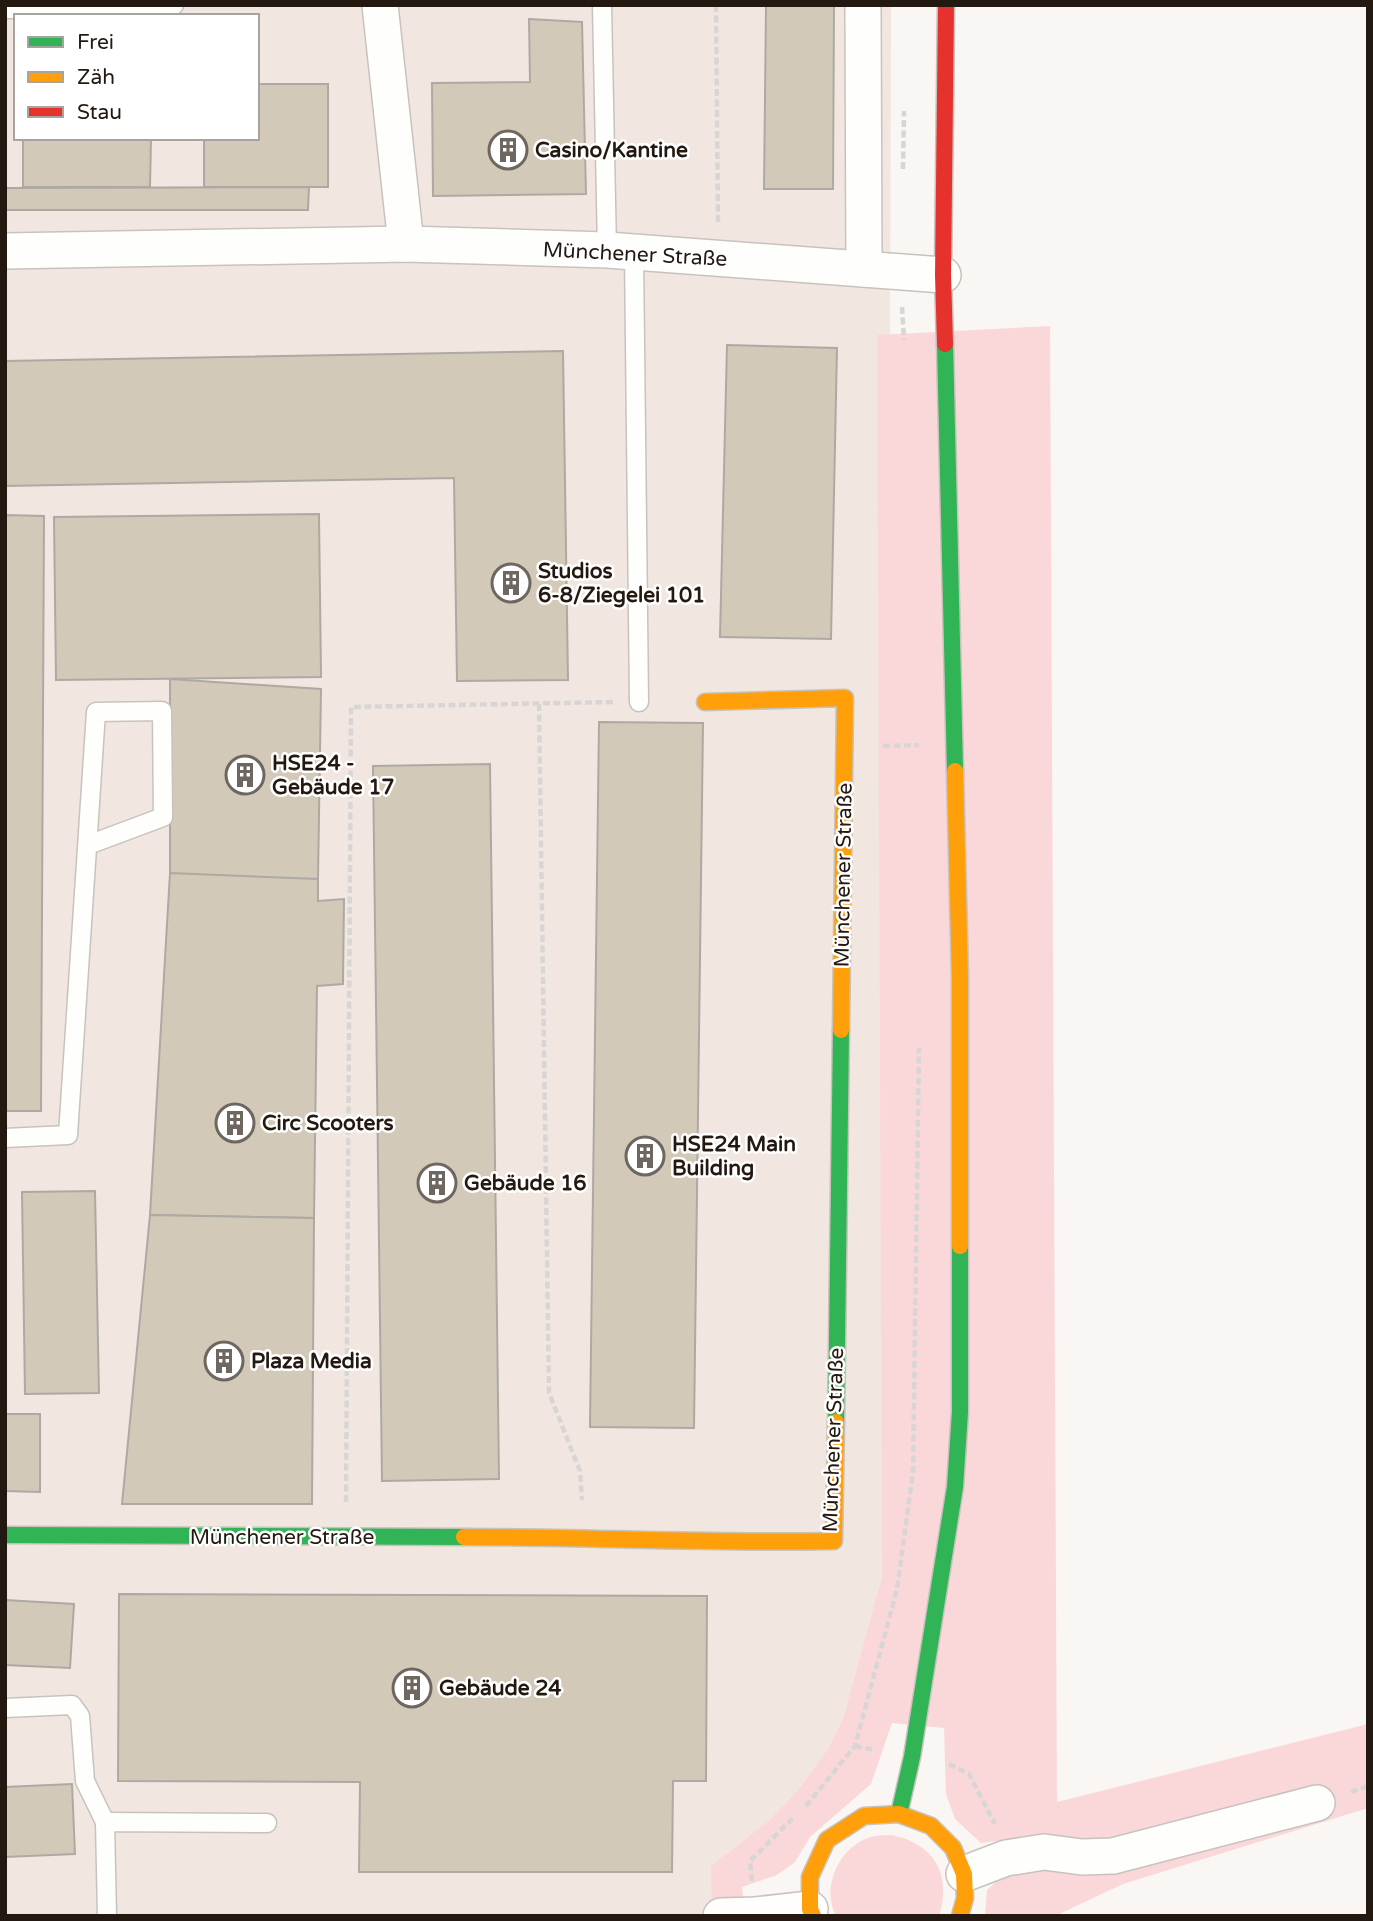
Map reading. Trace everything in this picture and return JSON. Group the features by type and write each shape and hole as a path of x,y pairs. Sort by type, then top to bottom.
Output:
{"main road":[{"path":"899,1814 912,1757 955,1487 960,1412 960,964 943,275 946,5"},
{"name":"Münchener Straße","path":"5,1535 512,1537 757,1543 834,1541 845,698 705,702"},
{"path":"812,1912 810,1877 827,1840 864,1816 899,1814 931,1826 953,1848 964,1874 965,1898 960,1916"}],"street":[{"path":"380,5 406,244"},
{"path":"863,5 864,269"},
{"name":"Münchener Straße","path":"5,251 406,244 621,252 943,275"},
{"path":"964,1874 1006,1858 1044,1852 1082,1857 1113,1856 1317,1803"},
{"path":"721,1916 812,1912"}],"lane":[{"path":"5,9 160,8 174,5"},
{"path":"603,5 621,252 639,702"},
{"path":"5,1138 68,1135 96,712 162,711 163,817 88,845"},
{"path":"5,1708 72,1705 80,1716 85,1781 104,1822 107,1916"},
{"path":"104,1822 267,1823"}],"path":[{"path":"716,5 718,258"},
{"path":"902,179 904,99"},
{"path":"900,272 904,350"},
{"path":"346,1538 351,707 639,702"},
{"path":"539,704 549,1393 580,1471 583,1511"},
{"path":"755,1915 750,1861 803,1809 855,1746 897,1589 913,1472 919,1038"}],"shaded area":[{"path":"5,5 891,5 882,1576 843,1719 827,1750 797,1791 765,1824 712,1916 5,1916"},
{"path":"1050,326 1057,1802 1368,1724 1368,1808 1123,1884 1055,1916 985,1916 987,1890 999,1879 1037,1870 1032,1836 981,1843 955,1819 946,1794 944,1728 892,1723 871,1784 810,1837 795,1862 777,1875 742,1887 745,1916 712,1916 711,1866 765,1824 797,1791 827,1750 843,1719 882,1576 877,335"},
{"path":"892,1835 919,1846 936,1863 943,1887 939,1916 836,1916 832,1904 832,1879 844,1856 863,1840"}],"building":[{"path":"766,5 834,5 833,189 764,189"},
{"name":"Casino/Kantine","path":"529,19 582,22 586,194 433,196 432,83 530,82"},
{"path":"259,84 328,84 328,187 204,187 204,140 259,140"},
{"path":"23,140 151,140 150,187 23,187"},
{"path":"309,187 308,210 5,210 5,188"},
{"path":"727,345 837,348 831,639 720,637"},
{"name":"Studios 6-8/Ziegelei 101","path":"563,351 568,680 457,681 454,478 5,486 5,361"},
{"path":"319,514 321,677 56,680 54,517"},
{"path":"5,515 44,516 41,1111 5,1111"},
{"name":"HSE24 - Gebäude 17","path":"170,679 321,689 318,879 309,882 188,885 170,873"},
{"name":"HSE24 Main Building","path":"599,722 703,723 694,1428 590,1427"},
{"name":"Gebäude 16","path":"490,764 499,1479 382,1481 373,766"},
{"name":"Circ Scooters","path":"170,873 318,879 318,901 344,899 343,984 317,986 314,1218 150,1215"},
{"path":"95,1191 99,1393 25,1394 22,1192"},
{"name":"Plaza Media","path":"150,1215 314,1218 312,1504 122,1504"},
{"path":"5,1414 40,1414 40,1492 5,1491"},
{"name":"Gebäude 24","path":"119,1594 707,1596 706,1781 673,1781 672,1872 359,1872 360,1782 118,1781"},
{"path":"5,1600 74,1604 70,1668 5,1665"},
{"path":"72,1784 75,1854 5,1857 5,1787"}],"traffic: fast":[{"path":"945,344 955,771"},
{"path":"836,1422 841,1030"},
{"path":"899,1814 912,1757 955,1487 960,1412 960,1246"},
{"path":"5,1535 464,1537"}],"traffic: slow":[{"path":"705,702 845,698 841,1030"},
{"path":"955,771 960,978 960,1246"},
{"path":"464,1537 834,1541 836,1422"},
{"path":"813,1916 810,1909 810,1877 827,1840 864,1816 899,1814 931,1826 953,1848 964,1874 965,1898 960,1916"}],"traffic: jam":[{"path":"945,344 943,275 946,5"}],"place":[{"name":"Casino/Kantine","path":"508,150"},
{"name":"Studios 6-8/Ziegelei 101","path":"511,583"},
{"name":"HSE24 - Gebäude 17","path":"245,775"},
{"name":"Circ Scooters","path":"235,1123"},
{"name":"HSE24 Main Building","path":"645,1156"},
{"name":"Gebäude 16","path":"437,1183"},
{"name":"Plaza Media","path":"224,1361"},
{"name":"Gebäude 24","path":"412,1688"}]}
